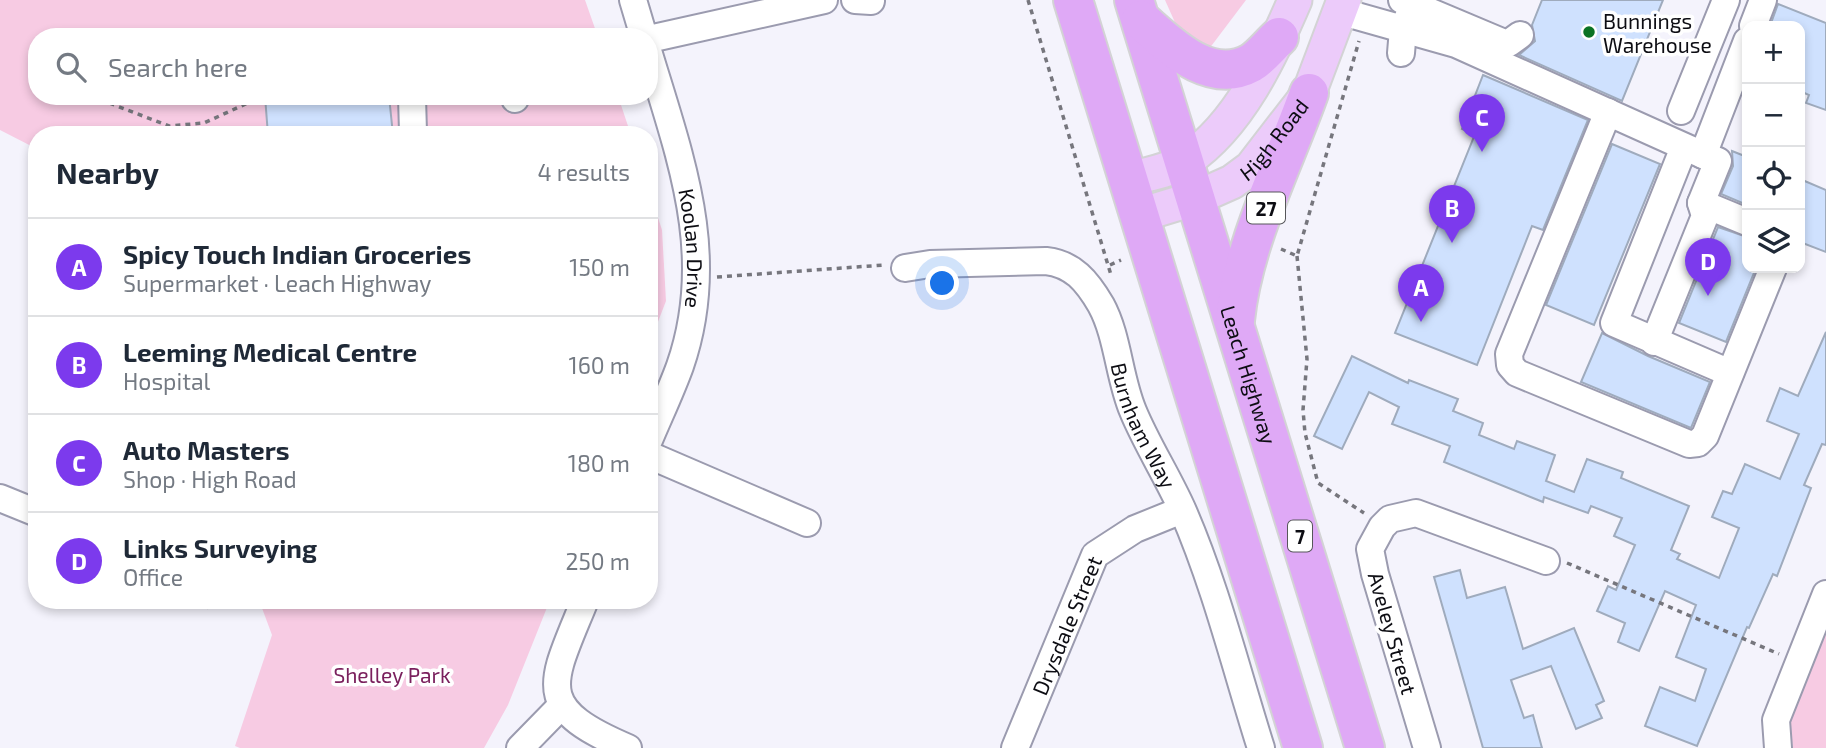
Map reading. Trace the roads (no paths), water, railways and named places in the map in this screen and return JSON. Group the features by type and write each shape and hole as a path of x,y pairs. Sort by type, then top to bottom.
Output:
{"highway":[{"path":"1073,0 1303,748"},
{"path":"1137,10 1180,53 1210,67 1225,69 1250,63 1279,37"},
{"name":"Leach Highway","path":"1137,10 1366,748"},
{"name":"27","path":"1235,325 1238,291 1255,237 1309,93"}],"main road":[{"name":"High Road","path":"1135,197 1211,142 1244,98 1279,37 1295,0"},
{"name":"High Road","path":"1135,197 1196,198 1232,182 1251,168 1309,93 1350,10"}],"street":[{"path":"633,0 641,28"},
{"path":"658,37 824,0"},
{"path":"1681,111 1726,0"},
{"path":"1755,21 1763,0"},
{"path":"1350,10 1410,20 1502,42 1509,43 1520,35"},
{"path":"1410,20 1454,55 1608,112 1718,161 1701,203 1705,216 1654,342"},
{"path":"1730,373 1618,327 1614,318 1742,51"},
{"name":"Koolan Drive","path":"658,84 688,183 698,279 681,365 658,419"},
{"path":"412,105 412,126"},
{"path":"1608,112 1509,354 1510,365 1517,373 1689,444 1698,443 1704,436 1771,273"},
{"path":"1701,203 1742,220"},
{"name":"Burnham Way","path":"895,266 1061,262 1075,270 1091,290 1102,307 1133,410 1182,510 1203,562 1261,748"},
{"path":"658,459 807,523"},
{"path":"0,498 28,509"},
{"name":"Drysdale Street","path":"1015,748 1095,555 1135,529 1182,510"},
{"name":"Aveley Street","path":"1427,748 1375,574 1370,549 1382,527 1390,519 1416,513 1546,561"},
{"path":"1778,748 1776,720 1826,594"},
{"path":"581,609 557,670 556,690 562,705 575,721 628,748"},
{"path":"520,748 562,705"}],"place":[{"name":"Bunnings Warehouse","path":"1589,32"},
{"name":"Auto Masters","path":"1482,152"},
{"name":"Leeming Medical Centre","path":"1452,243"},
{"name":"Links Surveying","path":"1708,296"},
{"name":"Spicy Touch Indian Groceries","path":"1421,322"}],"park label":[{"name":"Shelley Park","path":"392,674"}]}
